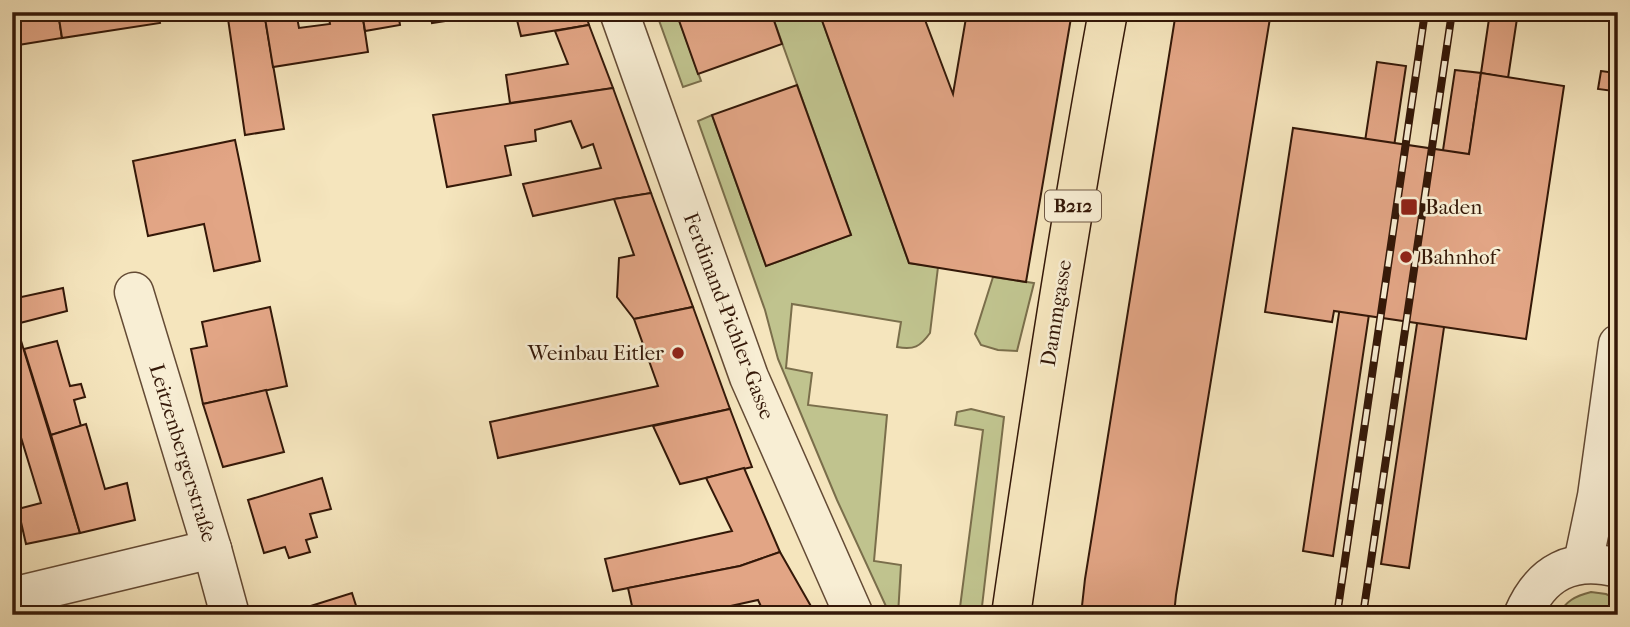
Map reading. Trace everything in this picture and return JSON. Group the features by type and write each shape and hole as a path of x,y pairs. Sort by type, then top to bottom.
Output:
{"main road":[{"name":"Dammgasse","path":"1011,615 1044,388 1108,12"}],"street":[{"name":"Ferdinand-Pichler-Gasse","path":"619,12 749,377 854,615"},
{"name":"Leitzenbergerstraße","path":"134,292 230,615"},
{"path":"1523,615 1530,600 1552,575 1567,568 1600,566 1597,496 1618,344"},
{"path":"12,597 212,549"}],"green space":[{"path":"656,12 676,12 701,81 683,87"},
{"path":"771,12 819,12 909,263 938,267 930,333 923,342 912,348 897,347 901,322 792,304 786,368 812,373 808,405 887,415 874,561 901,565 898,615 890,615 837,500 778,359 765,310 698,121 712,115 766,266 851,235"},
{"path":"993,277 1034,283 1017,351 998,350 981,345 975,334"},
{"path":"971,409 1004,417 981,615 959,615 983,430 955,425 957,412"},
{"path":"1591,592 1606,594 1618,600 1618,615 1558,615 1572,600"}],"building":[{"path":"12,12 58,12 62,38 12,46"},
{"path":"58,12 158,12 160,23 62,38"},
{"path":"227,12 264,12 284,129 245,135"},
{"path":"264,12 296,12 299,28 330,24 328,12 362,12 368,52 273,67"},
{"path":"362,12 398,12 400,25 365,31"},
{"path":"430,12 464,12 465,18 432,23"},
{"path":"515,12 585,12 589,25 521,36"},
{"path":"676,12 771,12 782,44 698,74"},
{"path":"819,12 922,12 953,94 967,12 1072,12 1026,282 909,263"},
{"path":"1176,12 1271,12 1174,615 1081,615 1085,579"},
{"path":"1490,12 1518,12 1508,78 1481,73"},
{"path":"589,25 613,88 510,103 506,75 568,64 555,31"},
{"path":"1377,62 1406,66 1333,556 1303,551"},
{"path":"1455,70 1481,73 1409,568 1381,564"},
{"path":"1601,71 1616,73 1613,91 1598,89"},
{"name":"Bahnhof","path":"1481,73 1564,86 1526,339 1334,311 1332,322 1265,312 1293,128 1469,154"},
{"path":"797,85 851,235 766,266 712,115"},
{"path":"613,88 651,193 533,216 523,184 601,168 593,144 582,148 571,121 535,130 536,141 505,146 511,175 447,187 433,115"},
{"path":"235,140 260,261 214,271 204,224 148,236 133,161"},
{"path":"651,193 693,307 634,319 617,297 619,258 634,255 614,199"},
{"path":"63,288 67,311 16,324 12,299"},
{"path":"270,307 287,386 203,404 191,349 207,346 202,322"},
{"name":"Weinbau Eitler","path":"693,307 730,409 498,458 490,422 658,386 634,319"},
{"path":"18,331 80,533 26,544 18,509 41,503 12,408 12,334"},
{"path":"57,341 70,386 81,384 85,397 74,400 81,426 51,435 24,349"},
{"path":"266,390 284,452 223,467 203,404"},
{"path":"730,409 752,467 680,484 653,426"},
{"path":"86,424 105,489 127,483 135,520 80,533 51,435"},
{"path":"744,468 780,552 740,566 613,591 605,559 732,531 706,478"},
{"path":"322,478 331,509 310,514 317,537 306,540 310,552 289,558 285,547 264,553 248,500"},
{"path":"780,552 816,615 765,615 758,600 690,615 634,615 628,588 740,566"},
{"path":"352,593 359,615 299,615 298,610"}],"railway":[{"path":"1337,615 1425,12"},
{"path":"1363,615 1452,12"}],"place":[{"name":"Baden","path":"1409,207"},
{"name":"Bahnhof","path":"1406,257"},
{"name":"Weinbau Eitler","path":"678,353"}]}
